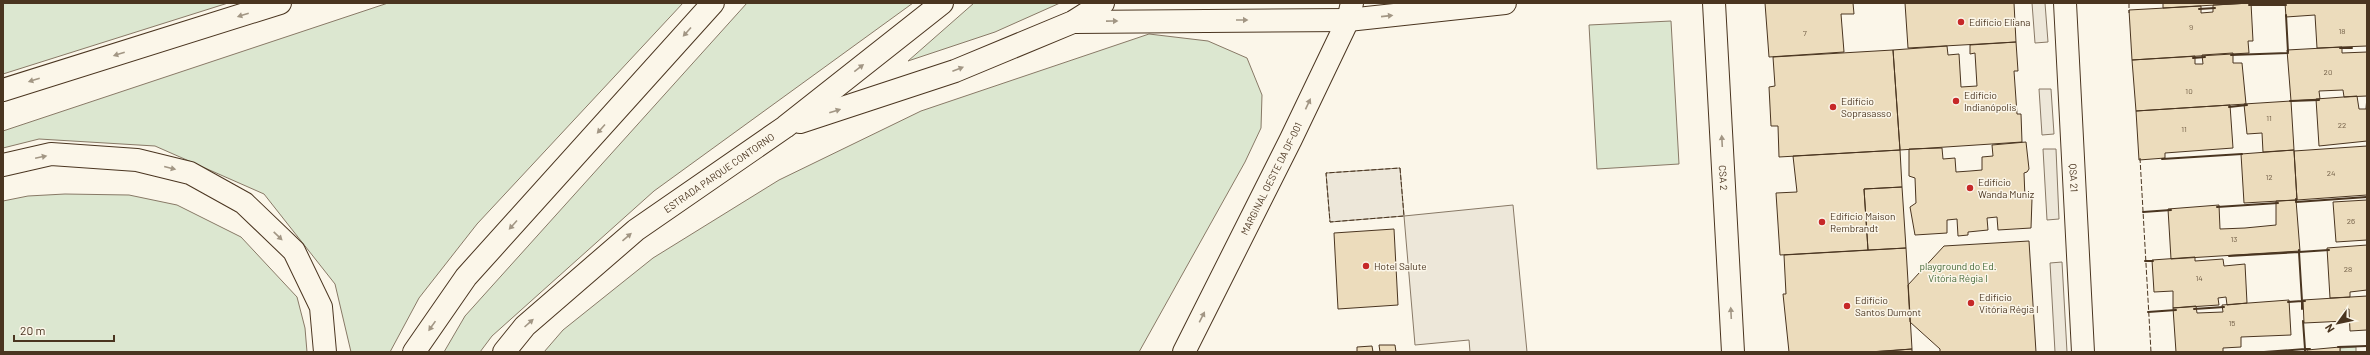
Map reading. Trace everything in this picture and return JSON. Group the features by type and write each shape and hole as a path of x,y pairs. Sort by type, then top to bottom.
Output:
{"main road":[{"path":"3,90 280,3"},
{"path":"414,352 466,277 713,3"},
{"name":"ESTRADA PARQUE CONTORNO","path":"504,352 525,326 636,230 785,127 942,3"},
{"path":"785,127 955,71 1073,22 1104,3"},
{"path":"1073,22 1506,3"},
{"name":"CSA 2","path":"1714,3 1733,352"},
{"name":"QSA 21","path":"2065,3 2083,352"},
{"name":"MARGINAL OESTE DA DF-001","path":"1184,352 1291,139 1350,11"},
{"path":"3,165 51,154 137,160 190,173 244,203 294,251 322,307 325,352"}],"green space":[{"path":"3,3 228,3 3,74"},
{"path":"388,3 683,3 477,224 419,298 390,352 351,352 335,284 264,194 155,146 39,139 3,148 3,131"},
{"path":"747,3 913,3 654,191 492,336 480,352 444,352 465,316"},
{"path":"974,3 1060,3 995,32 908,61"},
{"path":"1671,21 1679,164 1597,169 1589,25"},
{"path":"1149,34 1208,41 1247,58 1262,95 1261,128 1245,162 1139,352 544,352 563,330 653,258 779,180 921,111"},
{"path":"65,194 129,195 177,205 241,237 297,297 305,328 307,352 3,352 3,201 28,196"},
{"path":"2356,347 2356,352 2340,352 2340,348"}],"shaded area":[{"path":"2032,3 2045,3 2048,42 2035,43"},
{"path":"2039,89 2051,89 2054,134 2042,135"},
{"path":"2043,149 2056,149 2059,219 2047,220"},
{"path":"1400,168 1404,216 1330,222 1326,173"},
{"path":"1513,205 1527,352 1470,352 1469,340 1415,345 1404,216"},
{"path":"2062,262 2067,352 2055,352 2050,263"}],"building":[{"path":"1765,3 1853,3 1854,14 1841,14 1844,52 1769,57"},
{"name":"Edifício Eliana","path":"1905,3 2014,3 2016,42 1908,48"},
{"path":"2163,3 2250,3 2163,8"},
{"path":"2251,3 2253,41 2248,41 2249,53 2132,60 2129,10 2201,6 2201,13 2213,12 2213,5"},
{"path":"2285,3 2367,3 2367,46 2317,48 2315,15 2286,17"},
{"name":"Edifício Indianópolis","path":"2016,42 2018,71 2014,71 2017,114 2021,114 2022,142 1900,150 1893,50 1947,46 1948,55 1959,54 1961,87 1977,86 1975,53 1970,54 1970,45"},
{"path":"2342,47 2342,53 2367,52 2367,96 2344,97 2343,90 2319,91 2320,99 2291,101 2287,50"},
{"name":"Edifício Soprasasso","path":"1893,50 1900,150 1779,157 1778,126 1771,126 1769,87 1775,86 1773,57"},
{"path":"2233,53 2233,63 2242,63 2246,104 2136,111 2132,60 2195,56 2195,64 2203,64 2202,55"},
{"path":"2357,96 2359,109 2366,109 2367,96 2367,141 2319,146 2316,99"},
{"path":"2291,101 2294,150 2263,152 2262,133 2247,134 2244,104"},
{"path":"2230,105 2233,148 2165,153 2165,158 2139,160 2136,111"},
{"name":"Edifício Wanda Muniz","path":"2026,142 2029,169 2024,173 2025,198 2032,199 2031,228 1998,230 1997,217 1987,218 1988,230 1968,232 1968,235 1958,236 1957,219 1947,220 1947,233 1915,235 1910,207 1916,203 1915,178 1909,176 1909,149 1942,148 1943,159 1955,158 1956,172 1982,170 1982,157 1993,156 1992,145"},
{"path":"2367,146 2367,195 2297,200 2294,151"},
{"name":"Edifício Maison Rembrandt","path":"1900,150 1902,187 1864,189 1868,250 1780,255 1776,193 1797,192 1793,156"},
{"path":"2294,150 2297,200 2244,203 2241,154"},
{"path":"1902,187 1906,248 1868,250 1864,189"},
{"path":"2296,200 2300,251 2171,259 2168,209 2219,205 2220,229 2245,228 2276,225 2276,201"},
{"path":"2367,200 2367,240 2336,242 2333,202"},
{"name":"Hotel Salute","path":"1394,229 1398,305 1338,309 1334,233"},
{"name":"Edifício Vitória Régia I","path":"2029,241 2036,352 1940,352 1940,349 1910,322 1908,285 1944,246"},
{"path":"2367,245 2367,290 2350,292 2350,297 2330,298 2327,248"},
{"name":"Edifício Santos Dumont","path":"1906,248 1912,349 1869,352 1789,352 1783,294 1786,294 1784,255"},
{"path":"2195,257 2195,261 2223,259 2224,266 2245,264 2247,303 2227,305 2226,297 2218,298 2219,305 2173,308 2173,291 2154,292 2152,260"},
{"path":"2367,296 2367,330 2350,331 2349,309 2345,309 2346,321 2304,323 2303,300"},
{"path":"2289,300 2291,335 2241,337 2241,347 2223,348 2223,352 2176,352 2173,308 2196,306 2197,313 2223,312 2222,305"},
{"path":"1379,345 1395,345 1396,352 1380,352"},
{"path":"1372,346 1373,352 1357,352 1357,347"},
{"path":"2340,347 2340,352 2307,352 2307,350"},
{"path":"1912,349 1912,352 1869,352 1887,351"}],"fence":[{"path":"2129,3 2129,13"},
{"path":"2140,158 2151,352"},
{"path":"1400,168 1404,216 1330,222 1326,173 1400,168"}],"wall":[{"path":"2249,5 2286,5"},
{"path":"2199,9 2215,8"},
{"path":"2286,15 2288,52"},
{"path":"2340,48 2352,48"},
{"path":"2231,55 2288,53"},
{"path":"2193,58 2205,57"},
{"path":"2290,101 2319,100"},
{"path":"2229,107 2247,105"},
{"path":"2162,159 2242,154"},
{"path":"2296,199 2296,202 2367,197"},
{"path":"2217,207 2278,203"},
{"path":"2143,212 2171,210"},
{"path":"2299,250 2299,252 2329,250"},
{"path":"2229,256 2299,252 2302,301 2305,301"},
{"path":"2145,261 2153,261"},
{"path":"2288,302 2302,301 2302,309"},
{"path":"2194,309 2224,307"},
{"path":"2148,312 2176,310"},
{"path":"2303,321 2305,349 2310,349"},
{"path":"2338,347 2367,346"},
{"path":"2264,352 2305,349 2305,352"}],"place":[{"name":"Edifício Eliana","path":"1961,22"},
{"name":"Edifício Indianópolis","path":"1956,101"},
{"name":"Edifício Soprasasso","path":"1833,107"},
{"name":"Edifício Wanda Muniz","path":"1970,188"},
{"name":"Edifício Maison Rembrandt","path":"1822,222"},
{"name":"Hotel Salute","path":"1366,266"},
{"name":"Edifício Vitória Régia I","path":"1971,303"},
{"name":"Edifício Santos Dumont","path":"1847,306"}],"park label":[{"name":"playground do Ed. Vitória Régia I","path":"1958,272"}]}
